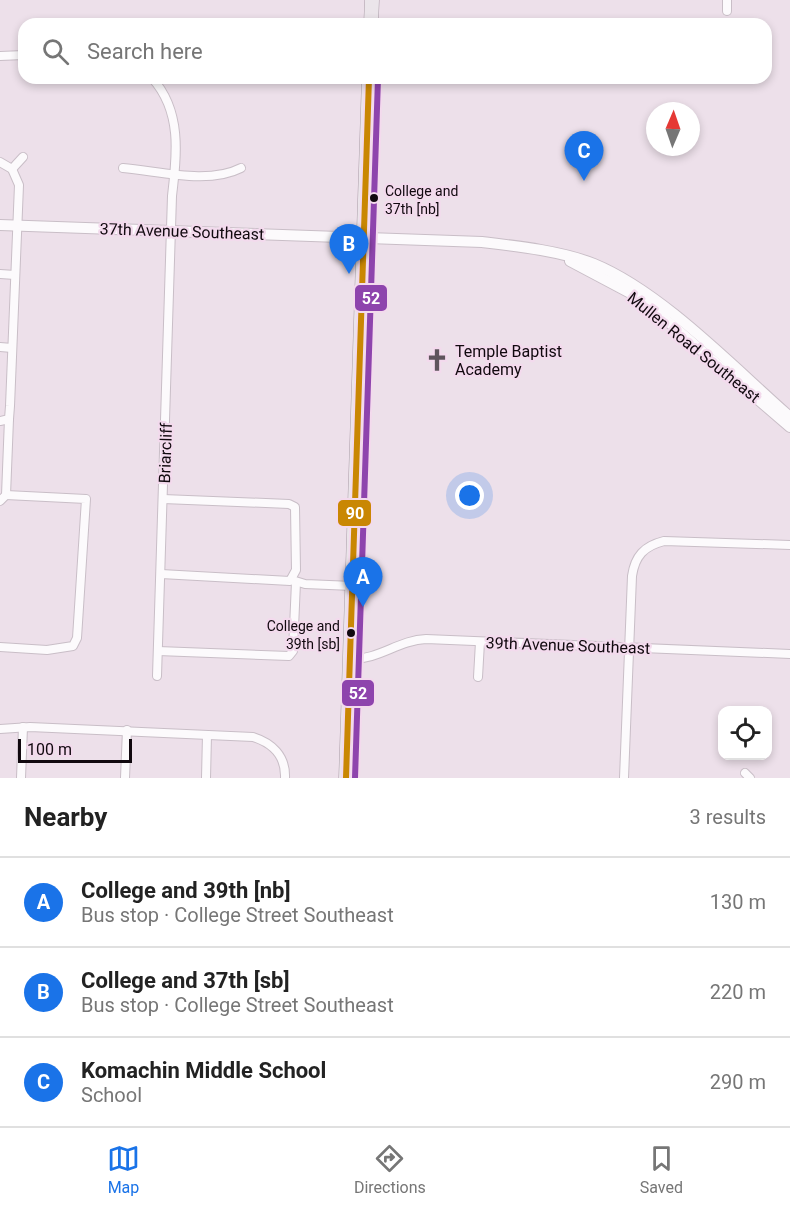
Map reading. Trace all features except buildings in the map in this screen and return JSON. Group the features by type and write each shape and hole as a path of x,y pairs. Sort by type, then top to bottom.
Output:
{"main road":[{"path":"371,18 372,0"},
{"path":"346,778 369,84"}],"street":[{"path":"727,0 727,11"},
{"path":"0,56 18,55"},
{"name":"Briarcliff","path":"156,84 168,101 174,122 177,150 172,231 157,676"},
{"path":"12,170 23,157"},
{"path":"0,162 12,170 20,185 12,348 4,420 3,498 86,499 77,638 73,646 47,650 0,646"},
{"path":"123,168 228,175 241,168"},
{"name":"37th Avenue Southeast","path":"0,225 363,238"},
{"name":"Mullen Road Southeast","path":"363,238 482,242 517,246 596,265 641,290 663,306 790,417"},
{"name":"Mullen Road Southeast","path":"562,256 626,291 657,312 790,427"},
{"path":"0,274 15,274"},
{"path":"0,347 12,348"},
{"path":"158,651 289,656 293,651 296,570 295,507 289,504 163,499"},
{"path":"624,778 634,564 646,547 664,541 790,545"},
{"path":"161,574 353,586"},
{"name":"39th Avenue Southeast","path":"351,659 371,657 413,640 790,654"},
{"path":"478,677 480,642"},
{"path":"21,778 27,727"},
{"path":"0,729 27,727 127,730 146,734 253,736 268,742 280,754 285,778"},
{"path":"125,778 127,730"},
{"path":"206,778 207,735"}],"transit line":[{"name":"90","path":"346,778 369,84"},
{"name":"52","path":"355,778 378,84"}],"place":[{"name":"Komachin Middle School","path":"584,181"},
{"name":"College and 37th [nb]","path":"374,198"},
{"name":"College and 37th [sb]","path":"349,274"},
{"name":"Temple Baptist Academy","path":"437,360"},
{"name":"College and 39th [nb]","path":"363,607"},
{"name":"College and 39th [sb]","path":"351,633"}]}
